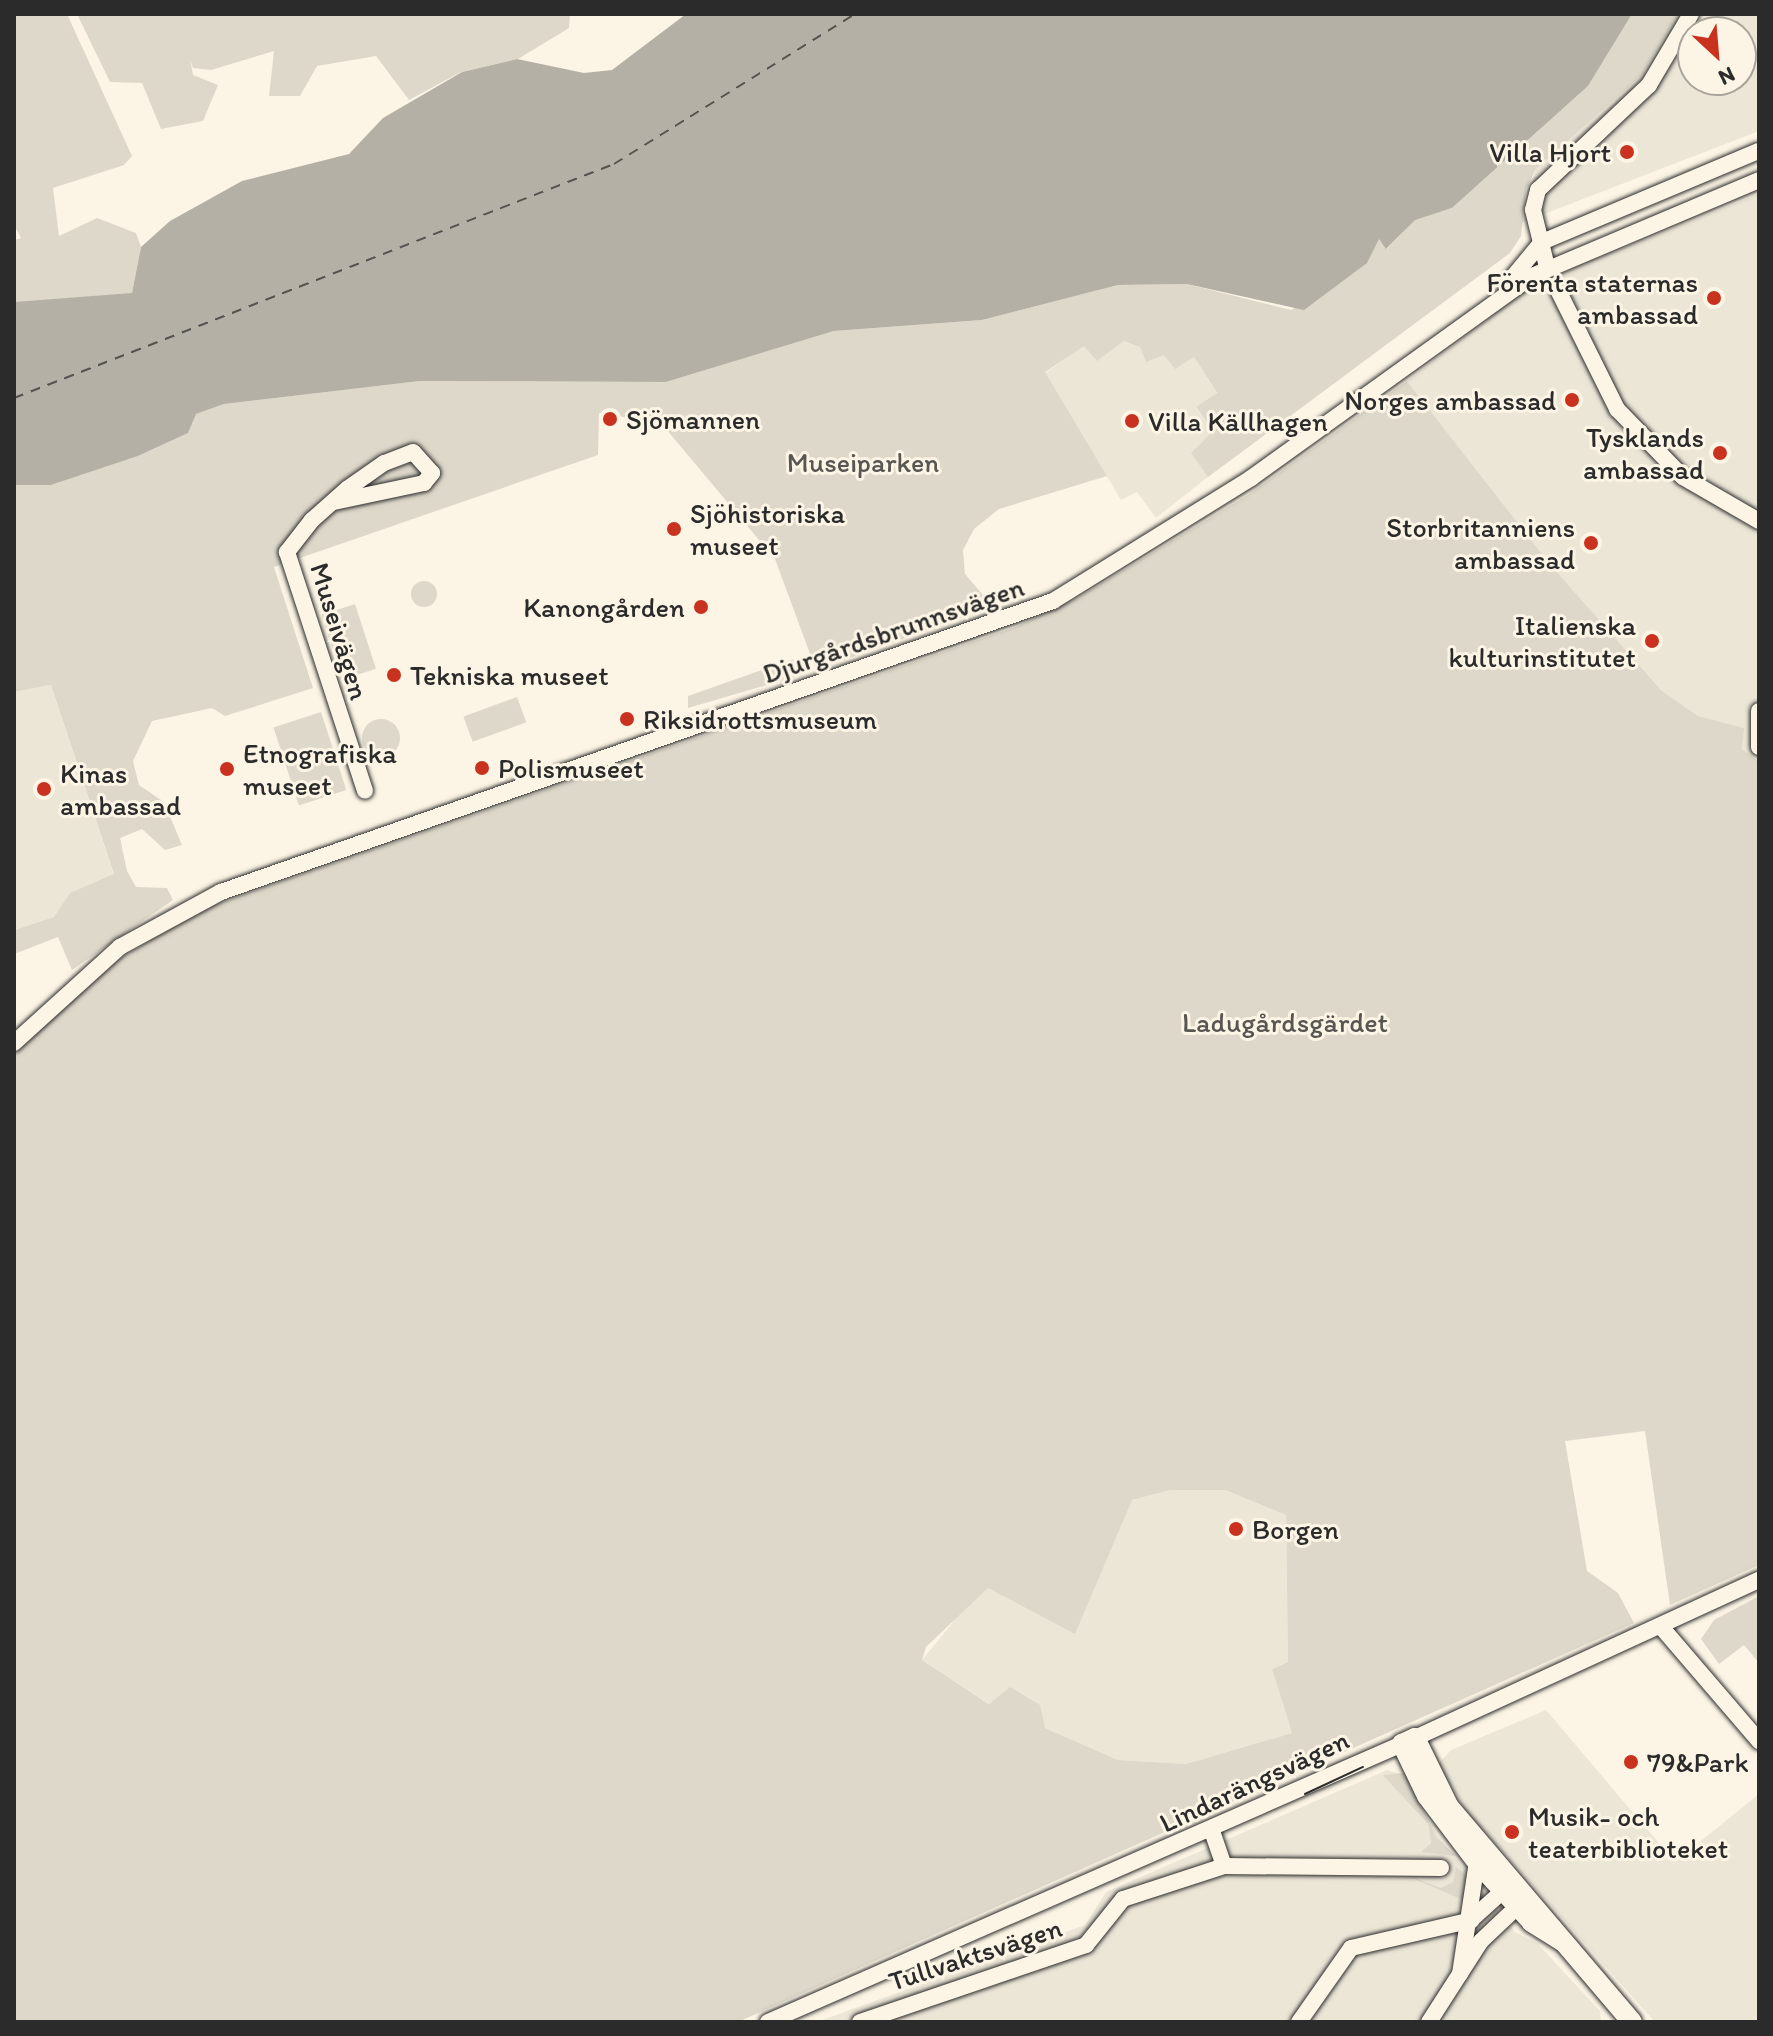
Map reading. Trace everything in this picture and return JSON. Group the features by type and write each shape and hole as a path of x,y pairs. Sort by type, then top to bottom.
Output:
{"main road":[{"path":"1409,1741 1427,1796 1477,1862 1516,1894 1562,1941 1632,2022"},
{"path":"1409,1741 1449,1807 1516,1894"}],"street":[{"path":"1547,267 1533,210 1544,181 1649,85 1691,14"},
{"path":"1491,302 1542,242 1759,151"},
{"path":"1491,302 1547,267 1759,180"},
{"path":"1559,292 1617,409 1683,477 1759,521"},
{"name":"Djurgårdsbrunnsvägen","path":"14,1043 120,947 221,892 1053,601 1251,478 1491,302"},
{"name":"Museivägen","path":"334,502 424,483 432,473 413,452 384,463 334,502 287,552 365,791"},
{"path":"1758,746 1759,711"},
{"name":"Lindarängsvägen","path":"768,2022 1212,1832 1663,1629 1759,1580"},
{"path":"1663,1629 1759,1741"},
{"path":"1212,1832 1224,1866"},
{"path":"1458,1983 1473,1918 1477,1862"},
{"name":"Tullvaktsvägen","path":"860,2022 1086,1945 1123,1899 1224,1866 1441,1868"},
{"path":"1299,2022 1351,1948 1473,1918 1516,1894"},
{"path":"1429,2022 1458,1983 1481,1941 1516,1894"}],"shaded area":[{"path":"686,14 1632,14 1588,86 1452,208 1415,220 1386,249 1379,239 1367,263 1304,310 1187,284 1118,285 982,320 834,331 666,382 420,381 224,404 196,414 188,433 138,456 51,485 14,485 14,302 132,293 141,247 170,221 242,181 349,154 383,118 462,72 517,59 584,73 612,70"},
{"path":"1678,14 1759,14 1759,131 1521,223 1536,169 1642,75"},
{"path":"1759,194 1759,762 1742,749 1743,728 1698,716 1661,690 1549,563 1407,381 1532,285"},
{"path":"1124,341 1194,357 1217,394 1196,408 1213,431 1192,453 1208,477 1156,518 1137,492 1121,500 1045,373 1084,345"},
{"path":"51,685 114,875 54,917 14,930 14,692"},
{"path":"1171,1490 1225,1490 1286,1515 1288,1662 1272,1669 1292,1733 1186,1764 1118,1760 990,1704 922,1660 978,1592 1132,1500"},
{"path":"1546,1710 1675,1862 1759,1794 1759,2022 1655,2022 1464,1808 1439,1763 1451,1750"},
{"path":"1387,1770 1404,1775 1437,1835 1515,1932 1537,1943 1600,2011 1601,2022 817,2022 1085,1925 1106,1892"}],"green space":[{"path":"14,14 67,14 132,156 124,165 53,188 59,236 97,218 136,233 141,247 132,293 114,300 14,302 14,240 21,238 14,225"},
{"path":"77,14 570,14 569,28 518,59 461,72 409,100 376,56 317,66 300,96 269,96 274,51 211,70 193,68 190,59 193,75 218,85 203,121 161,129 142,83 110,82"},
{"name":"Museiparken","path":"1632,14 1678,14 1642,75 1536,169 1526,189 1521,236 1510,253 1208,477 1191,453 1213,431 1196,407 1217,393 1194,357 1175,369 1164,355 1146,362 1140,347 1124,341 1097,361 1084,346 1045,372 1107,476 999,509 974,529 963,550 965,574 983,595 1010,600 816,670 775,559 661,423 599,413 598,455 274,567 313,688 225,716 212,708 152,721 133,761 139,785 164,802 182,845 165,850 142,829 120,838 127,871 136,887 167,888 173,900 72,970 58,937 14,954 14,930 54,917 70,893 114,874 51,685 14,692 14,485 51,485 138,456 188,433 195,414 224,404 420,381 666,382 834,331 982,320 1118,285 1187,284 1291,310 1366,263 1379,238 1387,249 1415,219 1452,208 1588,86"},
{"name":"Ladugårdsgärdet","path":"1407,381 1549,563 1661,690 1698,716 1744,728 1742,749 1759,762 1759,1565 1670,1605 1645,1431 1565,1441 1587,1571 1618,1593 1634,1623 738,2022 14,2022 14,1052 102,969 203,909 1015,627 1076,599 1248,495","holes":["1171,1490 1225,1490 1286,1515 1288,1662 1272,1669 1292,1733 1186,1764 1118,1760 1045,1728 1040,1705 1010,1687 989,1704 922,1660 926,1647 988,1588 1075,1634 1132,1500"]},
{"path":"424,581 433,585 437,594 433,603 424,607 415,603 411,594 415,585"},
{"path":"355,604 376,669 343,679 322,615"},
{"path":"793,659 801,675 688,708 688,696"},
{"path":"517,697 526,722 473,742 463,716"},
{"path":"321,712 346,790 299,805 273,727"},
{"path":"381,719 395,724 400,738 395,752 381,757 367,752 362,738 367,724"},
{"path":"1759,1596 1759,1663 1744,1645 1719,1664 1701,1639 1714,1620"},
{"path":"1405,1773 1436,1837 1456,1856 1421,1852 1431,1843 1429,1825 1383,1775"},
{"path":"1456,1867 1469,1877 1463,1900 1396,1871 1441,1888 1453,1882"}],"ferry route":[{"path":"14,398 614,164 855,14"}],"tram line":[{"path":"1305,1794 1363,1767"}],"place":[{"name":"Villa Hjort","path":"1627,152"},
{"name":"Förenta staternas ambassad","path":"1714,298"},
{"name":"Norges ambassad","path":"1572,400"},
{"name":"Sjömannen","path":"610,419"},
{"name":"Villa Källhagen","path":"1132,421"},
{"name":"Tysklands ambassad","path":"1720,453"},
{"name":"Sjöhistoriska museet","path":"674,529"},
{"name":"Storbritanniens ambassad","path":"1591,543"},
{"name":"Kanongården","path":"701,607"},
{"name":"Italienska kulturinstitutet","path":"1652,641"},
{"name":"Tekniska museet","path":"394,675"},
{"name":"Riksidrottsmuseum","path":"627,719"},
{"name":"Polismuseet","path":"482,768"},
{"name":"Etnografiska museet","path":"227,769"},
{"name":"Kinas ambassad","path":"44,789"},
{"name":"Borgen","path":"1236,1529"},
{"name":"79&Park","path":"1631,1762"},
{"name":"Musik- och teaterbiblioteket","path":"1512,1832"}]}
